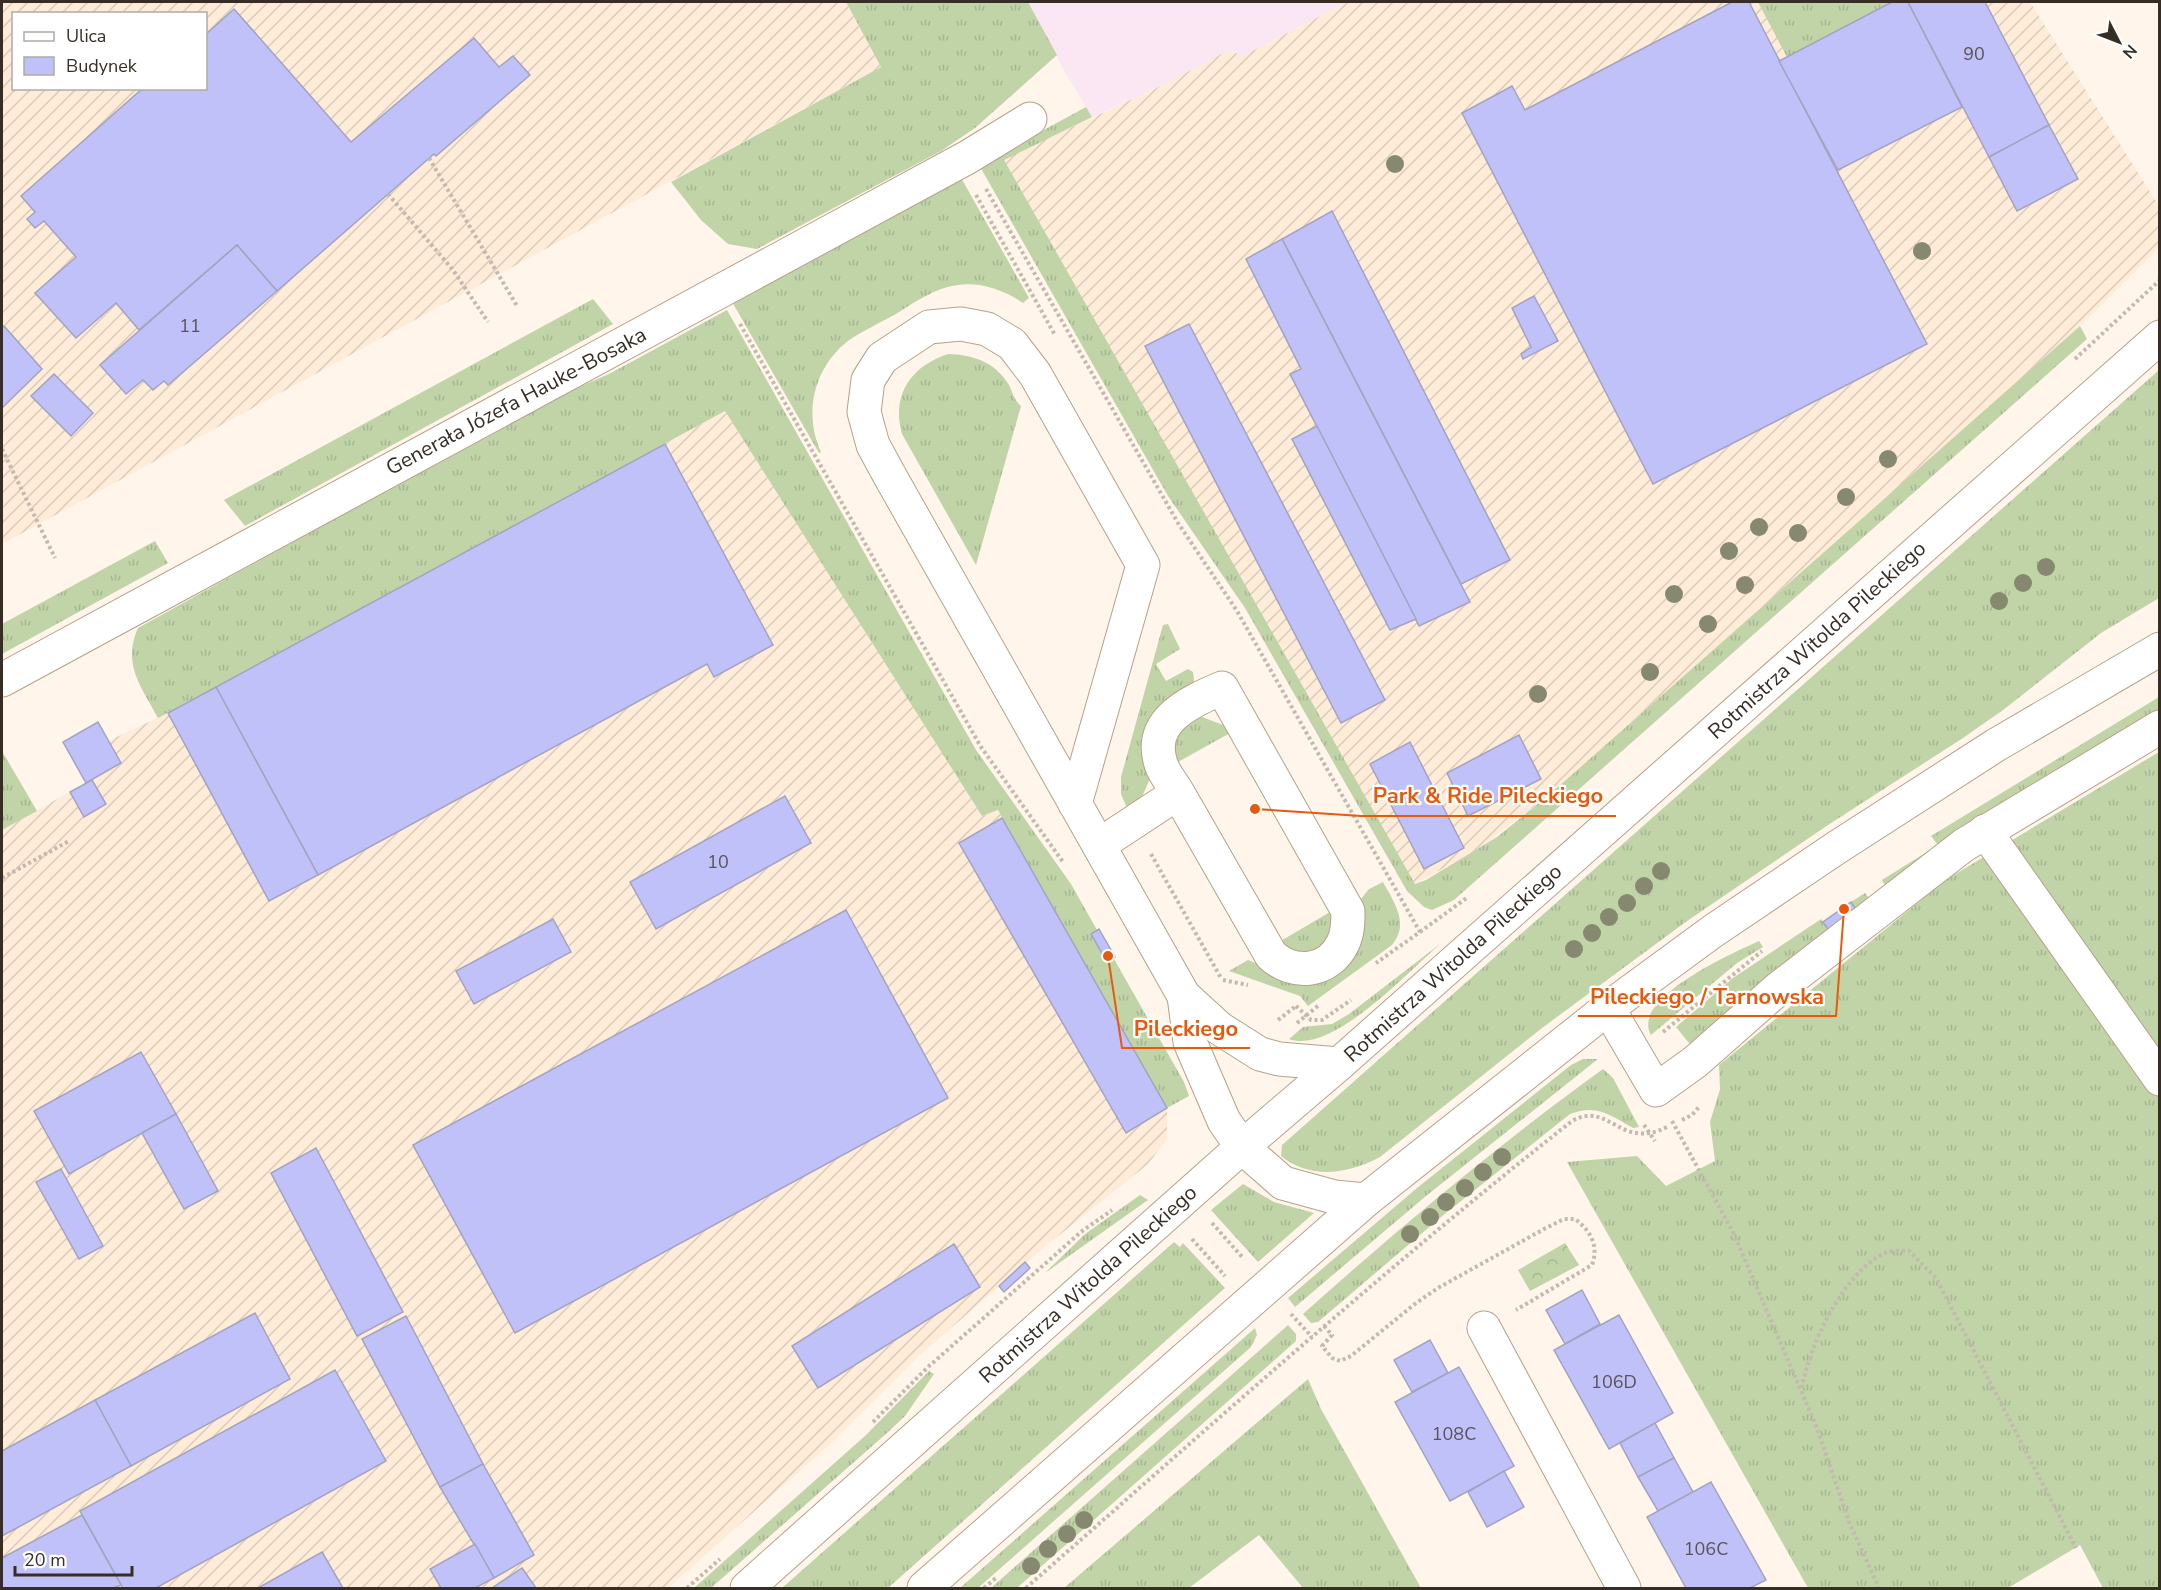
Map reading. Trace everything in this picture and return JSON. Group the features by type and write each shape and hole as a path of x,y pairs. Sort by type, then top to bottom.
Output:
{"main road":[{"name":"Generała Józefa Hauke-Bosaka","path":"2,681 968,157 1030,119"},
{"path":"1075,804 1143,565 1035,374 1012,344 987,329 961,324 929,327 882,358 868,380 864,412 873,445 1098,845 1184,996 1226,1033 1260,1054 1279,1059 1339,1064"},
{"name":"Rotmistrza Witolda Pileckiego","path":"747,1588 1242,1147 1339,1064 2160,337"},
{"path":"924,1588 1365,1200 1608,1008 1713,931 1836,848 1996,745 2160,649"},
{"path":"1222,688 1348,911 1348,928 1342,945 1328,962 1311,969 1293,968 1280,963 1271,955 1178,793 1161,765 1158,749 1160,734 1172,715 1222,688"},
{"path":"1608,1008 1656,1090 1695,1062 1779,988 1985,831 2160,726"},
{"path":"1098,845 1178,793"},
{"path":"1985,831 2160,1079"},
{"path":"1184,996 1190,1042 1224,1121 1242,1147 1283,1183 1334,1197 1365,1200"},
{"path":"1484,1328 1624,1588"}],"path":[{"path":"968,157 1178,523 1237,611 1420,932 1369,968"},
{"path":"429,158 517,306"},
{"path":"388,194 453,270 488,322"},
{"path":"720,290 981,747 1069,871"},
{"path":"2,449 55,558"},
{"path":"2,878 69,841"},
{"path":"1291,1028 1323,1002"},
{"path":"1026,1588 1464,1206 1581,1116 1602,1118 1633,1135 1656,1133 1692,1115 1705,1094 1706,1080 1695,1062"},
{"path":"1656,1090 1734,1234 1802,1391 1849,1522 1879,1588"},
{"path":"872,1424 928,1367 1082,1232 1119,1205"},
{"path":"1324,1326 1332,1335 1322,1346 1332,1358 1340,1361 1365,1347 1416,1303 1438,1288 1544,1229 1564,1220 1575,1219 1584,1226 1594,1242 1596,1254 1592,1265 1484,1328"},
{"path":"1210,1221 1246,1262"},
{"path":"1191,1238 1227,1278"},
{"path":"1802,1391 1804,1371 1839,1296 1860,1270 1887,1252 1909,1251 1936,1278 2076,1548"},
{"path":"1286,1309 1312,1337"},
{"path":"1284,1322 1299,1310"},
{"path":"687,1588 721,1558"},
{"path":"984,1588 1002,1573"}],"shaded area":[{"path":"2,2 846,2 881,67 2,544"},
{"path":"1028,2 1348,2 1241,57 1165,84 1092,117"},
{"path":"1348,2 2030,2 2159,206 2159,248 2072,334 1550,794 1473,853 1414,884 1003,159 1165,84 1231,49 1241,57"},
{"path":"725,411 982,816 998,810 1167,1108 1167,1139 1148,1164 1042,1249 921,1354 828,1446 668,1588 2,1588 2,830 121,763 108,741 168,713"}],"green space":[{"path":"846,2 1028,2 1057,55 975,128 941,151 757,249 728,244 701,220 671,182 881,67"},
{"path":"1758,2 1892,2 1787,57"},
{"path":"1086,107 1092,117 1004,160 1415,884 1426,880 1497,837 1550,794 2080,326 2087,339 1454,900 1432,910 1424,907 1407,891 1245,608 1168,496 979,165"},
{"path":"960,176 1029,298 1023,303 1000,291 967,284 941,289 848,341 827,364 815,392 813,422 821,452 819,453 731,300"},
{"path":"593,299 613,324 245,526 224,500"},
{"path":"727,310 976,750 1071,884 1097,930 1091,934 1107,962 1114,959 1184,1082 1189,1096 1167,1108 998,810 982,816 725,411 158,718 140,685 133,664 132,653 138,628 553,398 609,374"},
{"path":"948,354 975,358 990,365 1003,377 1021,406 976,565 902,434 899,420 902,395 914,374 935,359"},
{"path":"2159,370 2159,598 2101,633 2003,710 1963,738 1828,825 1687,921 1542,1028 1380,1157 1355,1167 1330,1172 1305,1169 1281,1156 1282,1145"},
{"path":"155,541 168,563 2,654 2,624"},
{"path":"1168,624 1180,649 1156,664 1166,681 1188,669 1193,672 1194,681 1142,797 1127,808 1121,794 1121,777 1163,625"},
{"path":"2159,697 2159,713 1888,891 1882,880 1938,845 1931,836"},
{"path":"1202,717 1223,725 1230,733 1178,762 1175,746 1179,733 1188,723"},
{"path":"2,751 37,811 2,830"},
{"path":"2159,752 2159,1588 2103,1588 2080,1545 2008,1588 1808,1588 1567,1162 1637,1156 1666,1186 1715,1161 1710,1122 1720,1089 1719,1065 1947,879"},
{"path":"1383,882 1398,913 1400,929 1397,937 1392,945 1308,1006 1300,996 1229,971 1248,960 1261,965 1343,970 1352,960 1360,943 1361,899 1369,889"},
{"path":"1865,893 1872,902 1693,1048 1676,1027 1733,978 1821,919 1829,930 1851,902"},
{"path":"1330,912 1334,931 1320,950 1299,954 1279,942"},
{"path":"1759,941 1763,947 1737,963 1651,1035 1649,1021 1655,1006 1669,992 1708,966"},
{"path":"1440,944 1390,990 1348,1023 1326,1035 1307,1041 1289,1039 1303,1027 1332,1024 1349,1014"},
{"path":"1583,1059 1598,1059 1426,1196 1295,1307 1288,1298 1417,1188 1571,1065"},
{"path":"1603,1069 1613,1078 1639,1127 1633,1128 1603,1112 1588,1110 1570,1114 1441,1217 1318,1322 1311,1323 1303,1314 1450,1187"},
{"path":"1243,1184 1274,1202 1314,1213 1258,1262 1211,1210"},
{"path":"1140,1195 1148,1200 1045,1273 1085,1234"},
{"path":"1174,1242 1180,1247 1183,1243 1225,1288 888,1588 782,1588"},
{"path":"1565,1243 1579,1265 1530,1291 1518,1270"},
{"path":"1288,1325 1296,1334 1296,1341 1017,1588 991,1588"},
{"path":"1255,1328 1257,1335 1251,1347 978,1588 960,1588"},
{"path":"929,1371 934,1374 905,1416 887,1433 711,1588 694,1588 866,1435"},
{"path":"1308,1379 1321,1409 1421,1588 1303,1588 1259,1535 1189,1588 1064,1588"}],"building":[{"path":"1732,2 1749,2 1927,344 1653,484 1462,113 1512,86 1525,110"},
{"path":"1892,2 1908,2 1962,107 1838,170 1779,61"},
{"path":"1908,2 1985,2 2049,125 1989,157"},
{"path":"234,9 351,142 474,38 499,67 513,56 530,75 436,156 434,154 277,291 237,245 139,330 116,303 76,338 35,293 76,257 44,221 35,228 27,219 35,212 21,196 141,90 207,90 207,33"},
{"path":"2049,125 2078,179 2017,211 1989,157"},
{"path":"1332,211 1510,560 1461,584 1282,239"},
{"path":"1282,239 1470,602 1419,626 1290,374 1301,369 1246,259"},
{"path":"237,245 277,291 168,385 164,381 153,390 143,380 126,394 100,365"},
{"path":"1534,296 1558,341 1523,359 1521,354 1531,347 1512,308"},
{"path":"1189,324 1385,700 1341,723 1145,346"},
{"path":"4,326 42,369 2,408 2,328"},
{"path":"54,374 93,413 71,436 31,396"},
{"path":"1317,426 1416,619 1390,630 1292,439"},
{"path":"665,444 773,645 714,677 707,664 318,875 216,687"},
{"path":"216,687 318,875 269,901 168,713"},
{"path":"98,722 121,763 86,783 63,742"},
{"path":"1519,735 1541,779 1468,816 1447,773"},
{"path":"1410,742 1464,848 1424,869 1370,764"},
{"path":"92,780 106,804 84,817 70,792"},
{"path":"785,796 811,843 656,929 630,882"},
{"path":"1002,818 1167,1108 1126,1133 959,843"},
{"path":"1851,902 1857,911 1829,931 1823,922"},
{"path":"846,910 948,1098 515,1333 413,1145"},
{"path":"553,919 571,952 474,1004 456,971"},
{"path":"1099,929 1115,957 1107,962 1091,934"},
{"path":"141,1052 176,1114 69,1174 34,1111"},
{"path":"176,1114 218,1191 184,1209 142,1133"},
{"path":"316,1148 403,1312 357,1336 271,1173"},
{"path":"61,1169 103,1246 79,1259 36,1182"},
{"path":"954,1244 980,1287 818,1388 792,1346"},
{"path":"1025,1262 1030,1268 1004,1292 999,1286"},
{"path":"1582,1290 1600,1324 1565,1344 1546,1310"},
{"path":"255,1313 290,1379 131,1466 95,1400"},
{"path":"1619,1315 1673,1413 1609,1449 1554,1350"},
{"path":"406,1316 483,1464 440,1487 362,1339"},
{"path":"1430,1340 1448,1373 1412,1392 1394,1360"},
{"path":"1459,1367 1514,1466 1450,1501 1395,1402"},
{"path":"335,1370 386,1461 156,1588 123,1588 80,1511"},
{"path":"95,1400 131,1466 2,1536 2,1451"},
{"path":"1655,1423 1674,1458 1638,1477 1620,1443"},
{"path":"1674,1458 1693,1492 1658,1511 1638,1477"},
{"path":"483,1464 534,1555 494,1578 440,1487"},
{"path":"1504,1471 1524,1507 1487,1527 1468,1492"},
{"path":"1711,1482 1766,1580 1750,1588 1686,1588 1647,1517"},
{"path":"82,1515 121,1585 113,1588 2,1588 2,1558"},
{"path":"475,1544 494,1578 475,1588 441,1588 430,1569"},
{"path":"322,1552 343,1588 258,1588"},
{"path":"522,1568 536,1588 492,1588"}],"place":[{"name":"Park & Ride Pileckiego","path":"1255,809"},
{"name":"Pileckiego / Tarnowska","path":"1844,909"},
{"name":"Pileckiego","path":"1108,956"}]}
